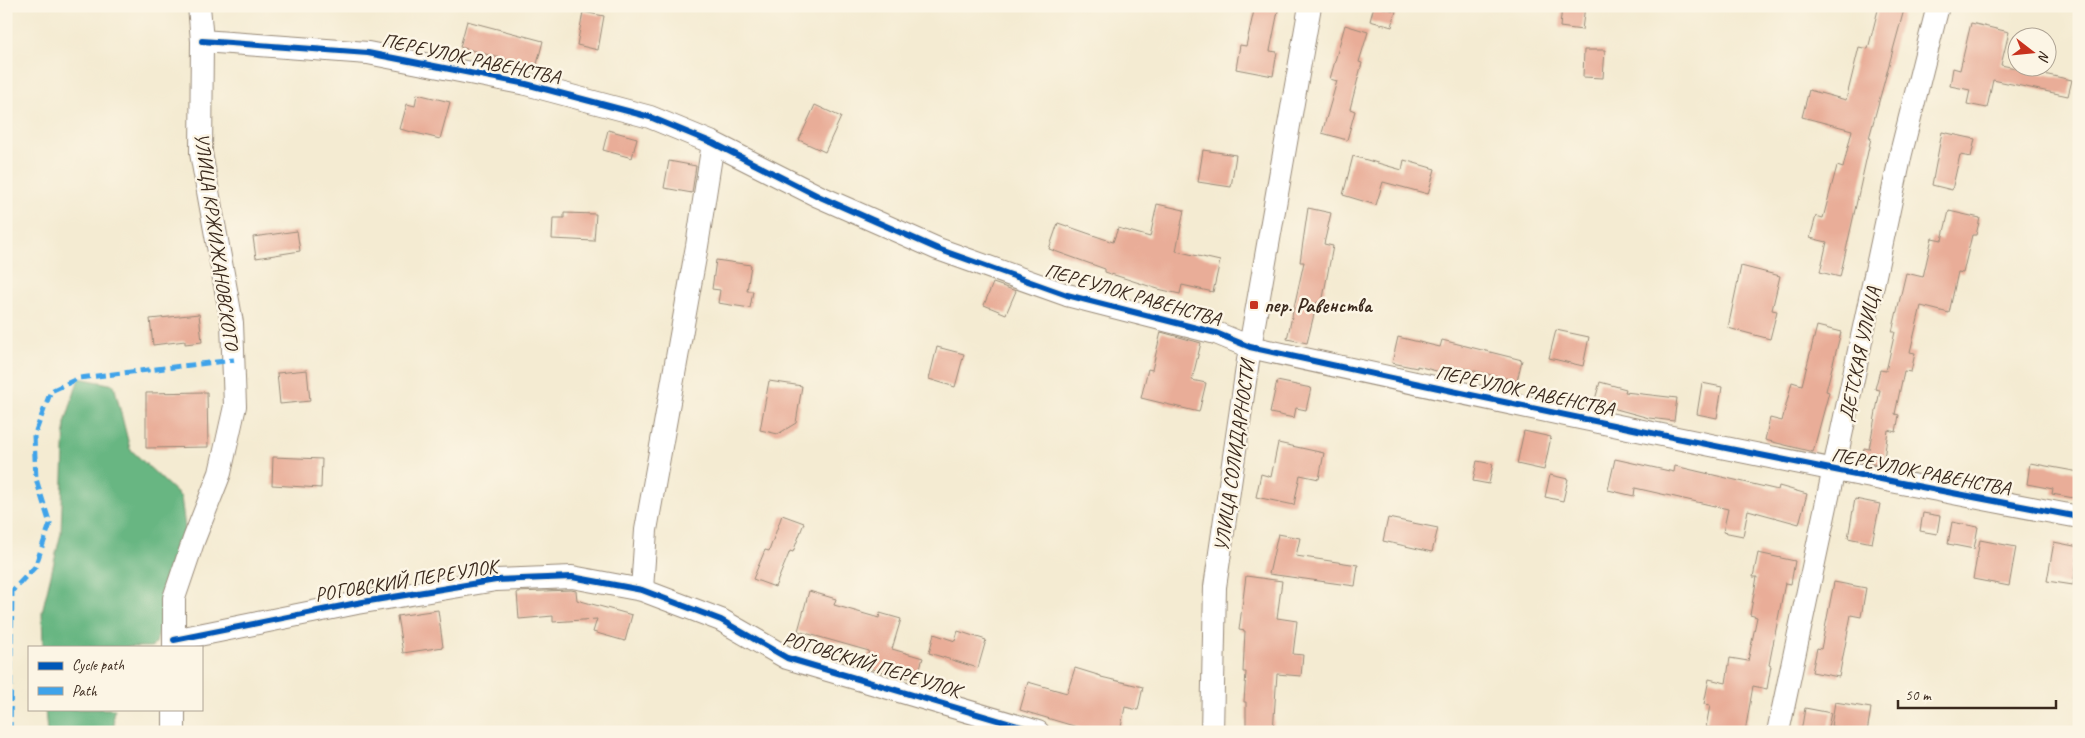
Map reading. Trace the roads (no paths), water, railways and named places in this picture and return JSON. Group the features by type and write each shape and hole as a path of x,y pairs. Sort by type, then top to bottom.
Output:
{"street":[{"name":"УЛИЦА КРЖИЖАНОВСКОГО","path":"174,643 174,598 194,539 220,473 235,406 232,323 201,153 202,41 199,6"},
{"name":"УЛИЦА СОЛИДАРНОСТИ","path":"1212,732 1215,588 1250,347 1310,6"},
{"name":"ДЕТСКАЯ УЛИЦА","path":"1778,732 1901,153 1938,6"},
{"name":"ПЕРЕУЛОК РАВЕНСТВА","path":"202,41 368,54 526,84 650,117 712,143 818,196 938,249 1067,295 1216,333 1250,347 1556,414 1834,471 2079,517"},
{"path":"642,590 646,530 698,246 712,143"},
{"name":"РОГОВСКИЙ ПЕРЕУЛОК","path":"174,643 357,603 496,580 572,577 642,590 721,620 786,658 1038,732"},
{"path":"174,710 174,732"}],"place":[{"name":"пер. Равенства","path":"1254,305"}]}
